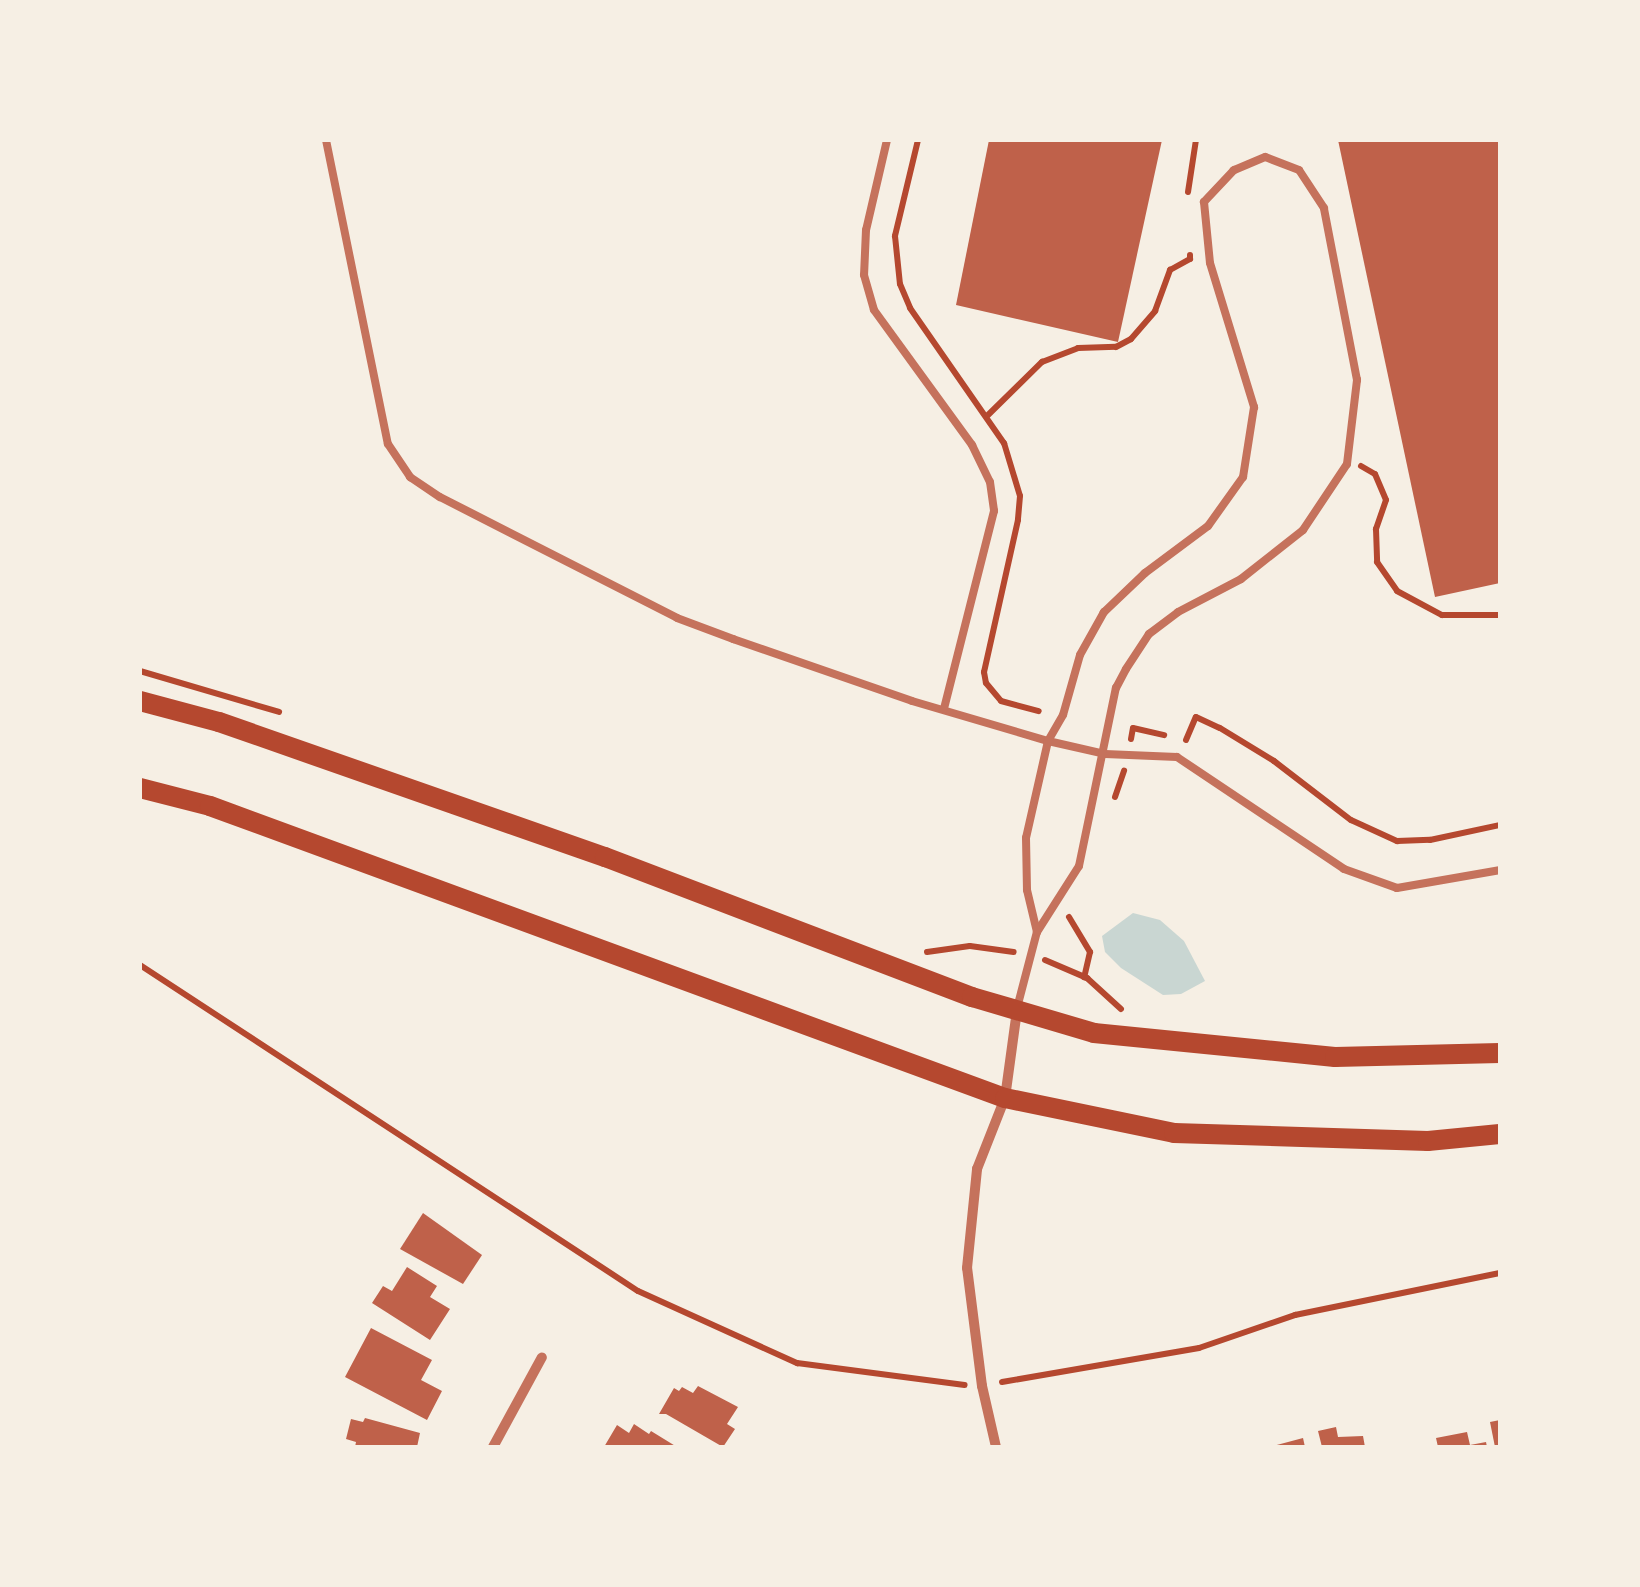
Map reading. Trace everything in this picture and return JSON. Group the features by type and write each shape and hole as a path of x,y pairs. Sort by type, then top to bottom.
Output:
{"main road":[{"path":"140,700 219,722 550,838 972,997 1094,1033 1336,1057 1500,1053"},
{"path":"140,788 210,806 691,987 1005,1098 1174,1133 1428,1142 1500,1134"}],"street":[{"path":"996,1447 982,1386 967,1268 976,1169 1005,1098 1017,1009"},
{"path":"493,1447 542,1357"}],"lane":[{"path":"326,140 388,444 410,477 677,618 1048,742 1104,754 1176,757 1344,869 1397,888 1500,870"},
{"path":"887,140 866,230 864,275 874,310 972,445 990,482 994,512 944,709"},
{"path":"1017,1009 1036,932 1078,866 1116,688 1150,634 1178,612 1241,578 1303,530 1347,464 1357,380 1324,208 1299,170 1265,157 1234,170 1204,202 1210,263 1254,407 1243,477 1208,526 1145,573 1104,612 1080,656 1063,715 1048,742 1026,838 1026,890 1036,932"}],"path":[{"path":"1188,199 1196,140"},
{"path":"988,415 1042,362 1078,348 1116,347 1145,328 1164,294 1170,270 1190,259 1189,239"},
{"path":"1359,448 1355,464 1375,474 1386,500 1376,544 1384,576 1416,605 1442,615 1500,615"},
{"path":"140,671 222,692 294,718"},
{"path":"1133,728 1187,740 1196,717 1274,761 1376,835 1396,842 1430,840 1500,826"},
{"path":"915,954 970,946 1030,954 1087,978 1124,1011"},
{"path":"140,965 638,1291 797,1362 919,1382 982,1386 1199,1348 1294,1315 1500,1273"}],"shaded area":[{"path":"1133,913 1160,920 1184,941 1205,981 1181,994 1163,995 1121,968 1105,952 1102,936"}],"building":[{"path":"989,140 1162,140 1118,342 956,305"},
{"path":"1338,140 1500,140 1500,583 1435,597"},
{"path":"423,1213 482,1255 463,1284 400,1249"},
{"path":"407,1267 437,1286 430,1297 450,1309 430,1340 372,1303 383,1286 392,1291"},
{"path":"371,1328 432,1360 421,1380 442,1391 427,1420 345,1377"},
{"path":"698,1386 738,1407 727,1424 735,1429 723,1447 666,1414 659,1414 674,1388 679,1391 682,1387 693,1393"},
{"path":"365,1418 420,1433 417,1447 355,1447 356,1442 346,1439 351,1419 363,1422"},
{"path":"1500,1420 1500,1447 1495,1447 1490,1422"},
{"path":"634,1424 677,1447 604,1447 617,1425 629,1433"},
{"path":"1336,1427 1338,1437 1363,1436 1365,1447 1322,1447 1318,1431"},
{"path":"1467,1432 1470,1445 1486,1442 1487,1447 1438,1447 1436,1438"},
{"path":"1303,1438 1305,1447 1273,1446"}]}
